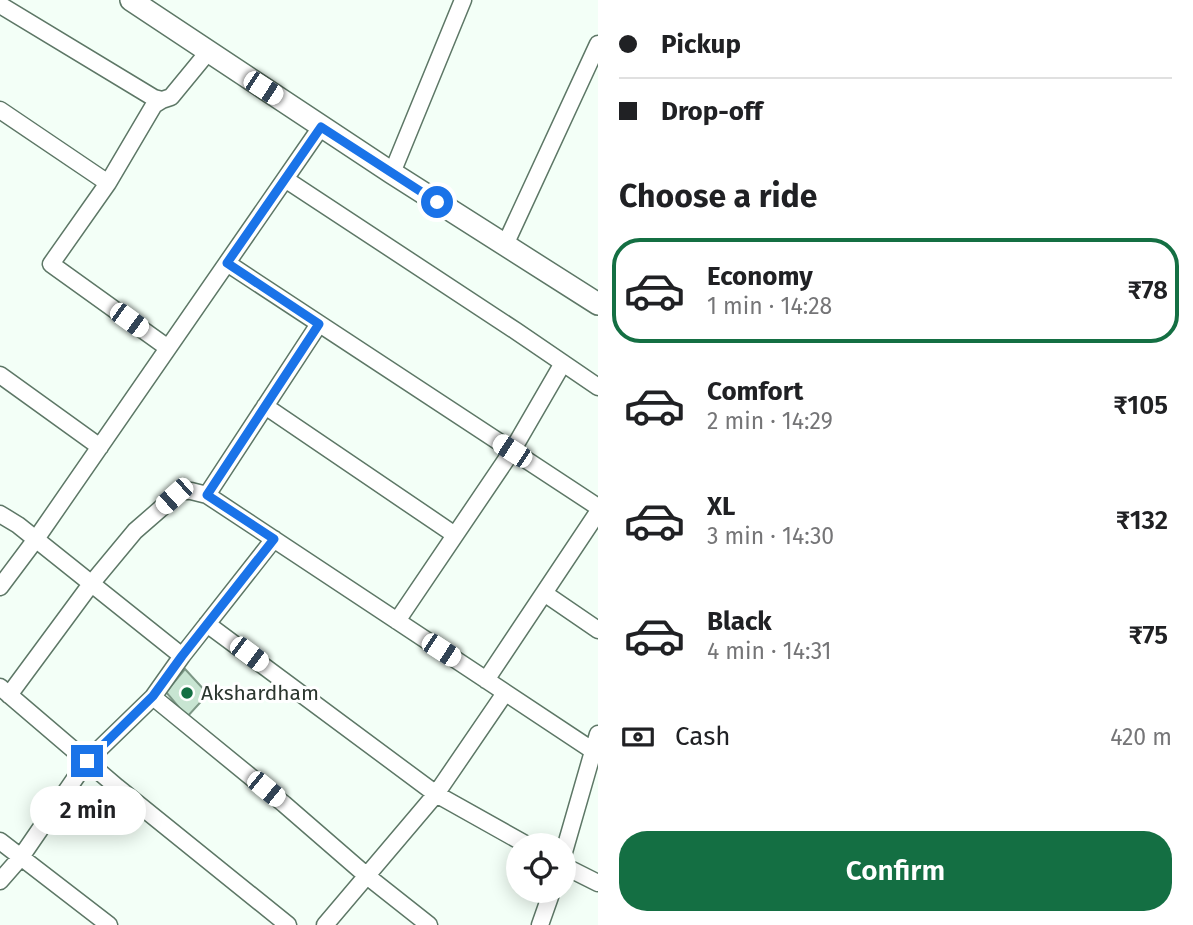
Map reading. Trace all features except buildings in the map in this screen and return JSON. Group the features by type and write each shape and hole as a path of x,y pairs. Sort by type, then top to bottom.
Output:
{"street":[{"path":"131,0 391,173 598,304"},
{"path":"391,173 463,0"},
{"path":"2,6 154,98 162,100"},
{"path":"505,245 598,44"},
{"path":"168,348 51,264 108,183 154,105 171,97 208,52"},
{"path":"0,110 108,183"},
{"path":"0,587 36,540 321,127"},
{"path":"285,178 598,387"},
{"path":"227,263 598,510 486,680"},
{"path":"207,495 319,324"},
{"path":"397,621 512,451 563,363"},
{"path":"0,375 100,447"},
{"path":"265,406 455,535"},
{"path":"288,925 4,691 135,531 181,491 207,495 595,752"},
{"path":"0,514 18,525 182,656"},
{"path":"0,881 21,857 87,761 153,696 274,539"},
{"path":"544,593 598,630"},
{"path":"207,624 436,794 506,833"},
{"path":"325,925 436,794 505,693"},
{"path":"153,696 429,925"},
{"path":"570,833 598,734"},
{"path":"0,841 109,925"},
{"path":"576,872 598,883"},
{"path":"540,925 547,903"}],"place":[{"name":"Akshardham","path":"187,693"}],"route":[{"path":"87,761 153,696 274,539 207,495 319,324 227,263 321,127 437,202"}]}
